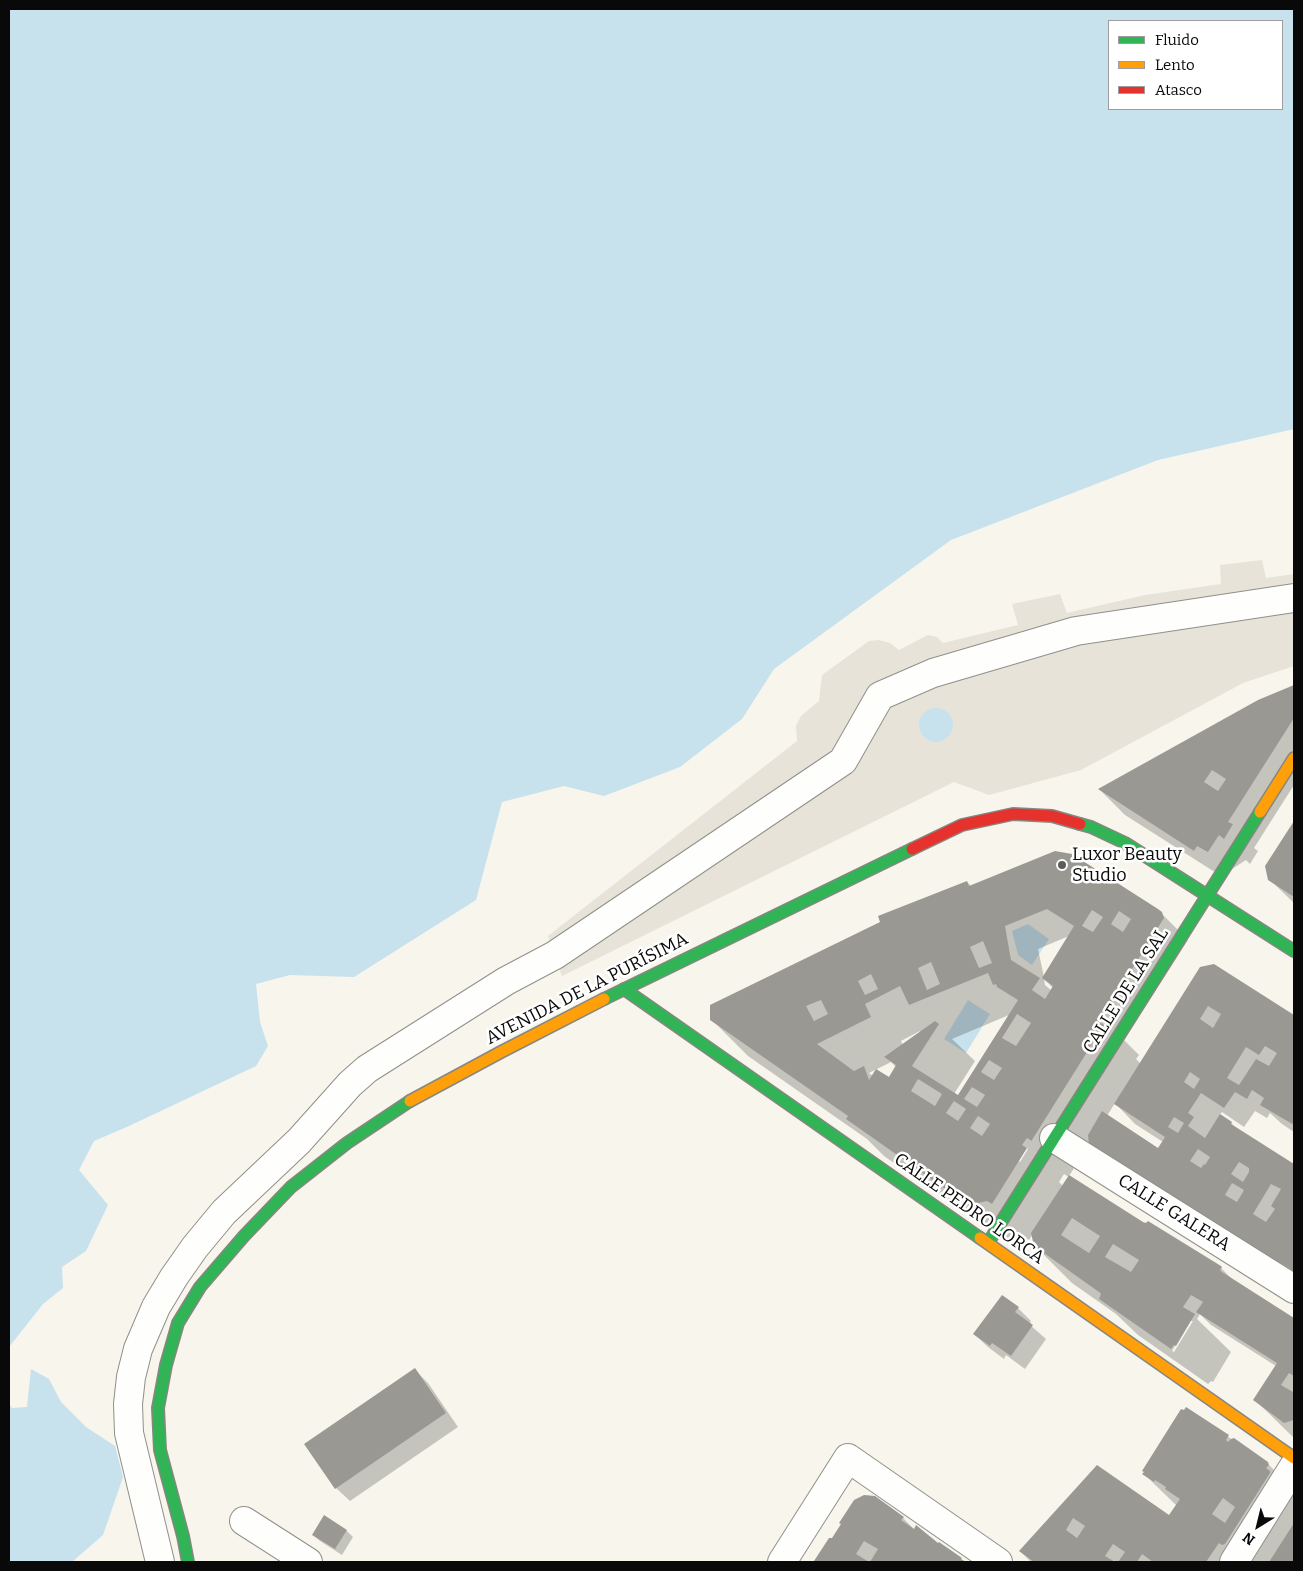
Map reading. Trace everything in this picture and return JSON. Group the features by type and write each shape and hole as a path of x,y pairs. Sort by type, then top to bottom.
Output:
{"street":[{"path":"160,1562 129,1433 128,1404 131,1377 138,1349 145,1332 156,1307 174,1277 195,1247 224,1212 299,1141 350,1084 367,1069 506,981 554,955 843,761 880,696 933,673 1076,631 1294,598"},
{"name":"CALLE DE LA SAL","path":"988,1243 1294,758"},
{"name":"AVENIDA DE LA PURÍSIMA","path":"188,1562 160,1450 158,1408 166,1365 178,1323 200,1287 244,1236 291,1187 347,1144 412,1100 624,989 962,825 1013,814 1052,816 1091,827 1125,843 1294,951"},
{"name":"CALLE PEDRO LORCA","path":"624,989 1294,1458"},
{"name":"CALLE GALERA","path":"1054,1138 1294,1289"},
{"path":"782,1562 848,1458 998,1562"},
{"path":"1234,1562 1294,1466"},
{"path":"244,1521 308,1562"}],"shaded area":[{"path":"1262,560 1266,578 1294,574 1294,666 1243,683 1081,770 989,795 954,782 562,976 548,936 797,741 796,726 801,716 819,701 822,675 869,641 879,640 890,643 899,650 928,635 937,637 943,643 1018,625 1012,604 1060,594 1067,613 1145,595 1221,584 1220,565"}],"water":[{"path":"9,9 1294,9 1294,429 1158,460 951,540 774,669 742,719 680,767 604,796 564,786 502,802 476,900 354,977 290,975 256,984 260,1022 268,1046 256,1066 94,1141 79,1170 108,1205 86,1251 62,1267 63,1288 43,1304 9,1347"},
{"path":"936,708 948,713 953,725 948,737 936,742 924,737 919,725 924,713"},
{"path":"1028,924 1049,939 1032,965 1018,955 1012,931"},
{"path":"968,1000 990,1014 966,1053 944,1039"},
{"path":"31,1369 49,1379 61,1402 86,1427 115,1446 123,1477 103,1535 72,1562 9,1562 9,1404 12,1408 27,1407"}],"building":[{"path":"1294,685 1294,718 1228,822 1233,824 1224,839 1219,835 1208,852 1197,846 1194,851 1098,789 1258,700","holes":["1212,770 1226,779 1218,791 1204,782"]},
{"path":"1294,821 1294,897 1268,880 1265,866"},
{"path":"1055,851 1072,854 1158,909 1162,912 1164,918 1099,1022 1104,1025 1032,1141 1027,1138 1022,1145 1027,1148 992,1204 987,1201 973,1204 971,1207 846,1119 848,1116 710,1020 710,1005 880,922 878,916 967,881 969,886","holes":["1047,909 1074,926 1042,978 1053,986 1045,999 1032,990 1040,978 1011,960 1005,926","1092,910 1103,917 1093,932 1082,926","1119,911 1131,919 1123,932 1111,924","983,941 992,963 979,968 970,947","931,962 940,984 927,990 918,968","988,973 993,985 996,984 997,987 1018,1000 958,1095 912,1066 939,1024 935,1021 884,1057 896,1065 889,1077 876,1069 869,1080 864,1066 854,1071 817,1044 871,1017 865,1004 900,986 909,1005","871,974 878,989 865,995 858,981","821,1000 828,1014 814,1021 806,1006","1017,1014 1031,1023 1016,1046 1002,1038","989,1060 1002,1068 994,1080 981,1072","918,1079 942,1094 935,1106 911,1091","972,1087 985,1095 977,1107 964,1099","954,1101 966,1109 958,1121 946,1113","978,1116 990,1124 982,1136 970,1128"]},
{"path":"1214,964 1294,1015 1294,1125 1260,1105 1264,1098 1252,1090 1247,1099 1235,1092 1224,1108 1201,1093 1188,1113 1194,1117 1188,1126 1205,1138 1220,1114 1232,1122 1231,1124 1294,1164 1294,1271 1281,1263 1279,1265 1246,1246 1248,1243 1238,1237 1236,1241 1170,1197 1171,1195 1160,1188 1157,1191 1134,1176 1136,1173 1128,1168 1126,1171 1089,1145 1088,1135 1102,1111 1158,1148 1165,1137 1114,1104 1200,967","holes":["1208,1006 1221,1014 1213,1028 1200,1019","1265,1046 1277,1053 1269,1066 1256,1059 1239,1085 1227,1078 1246,1047 1259,1055","1190,1072 1200,1079 1194,1089 1184,1082","1174,1117 1184,1123 1178,1133 1168,1127","1198,1149 1210,1157 1201,1168 1190,1161","1239,1162 1249,1168 1249,1172 1243,1182 1231,1174","1232,1183 1244,1190 1237,1202 1225,1195","1271,1184 1281,1189 1271,1206 1275,1209 1266,1222 1253,1214"]},
{"path":"1069,1175 1143,1222 1146,1223 1148,1221 1221,1266 1220,1270 1222,1272 1294,1318 1294,1376 1289,1373 1281,1385 1293,1392 1294,1390 1294,1420 1284,1423 1253,1400 1277,1363 1196,1312 1203,1302 1191,1295 1183,1307 1195,1314 1176,1346 1174,1345 1171,1349 1099,1299 1101,1294 1099,1292 1034,1246 1031,1233","holes":["1072,1218 1100,1236 1089,1253 1061,1235","1113,1244 1139,1260 1131,1272 1105,1257"]},
{"path":"1002,1295 1019,1307 1015,1312 1033,1325 1011,1356 992,1343 990,1346 973,1334"},
{"path":"415,1368 446,1413 335,1489 304,1444"},
{"path":"1186,1407 1229,1435 1226,1440 1228,1442 1234,1438 1268,1462 1269,1465 1266,1468 1270,1471 1225,1544 1219,1543 1206,1562 1153,1562 1142,1554 1137,1562 1118,1562 1125,1552 1113,1544 1105,1556 1115,1562 1034,1562 1019,1551 1097,1465 1169,1515 1180,1499 1165,1489 1166,1487 1142,1474 1144,1472 1142,1471 1181,1409 1184,1410","holes":["1223,1498 1235,1507 1225,1523 1212,1514","1073,1518 1085,1526 1077,1538 1066,1530"]},
{"path":"864,1495 875,1496 904,1517 901,1520 914,1529 916,1525 966,1562 870,1562 878,1549 864,1541 856,1554 869,1562 814,1561 829,1538 832,1538 854,1500"},
{"path":"324,1515 347,1530 335,1549 312,1535"},
{"path":"1294,1523 1294,1562 1269,1562"}],"traffic: fast":[{"path":"988,1243 1260,812"},
{"path":"1080,824 1091,827 1125,843 1294,951"},
{"path":"604,999 912,849"},
{"path":"624,989 980,1238"},
{"path":"188,1562 160,1450 158,1408 166,1365 178,1323 200,1287 244,1236 291,1187 347,1143 410,1101"}],"traffic: slow":[{"path":"1260,812 1294,758"},
{"path":"410,1101 604,999"},
{"path":"980,1238 1294,1458"}],"traffic: jam":[{"path":"912,849 962,825 1013,814 1052,816 1080,824"}],"place":[{"name":"Luxor Beauty Studio","path":"1062,865"}]}
